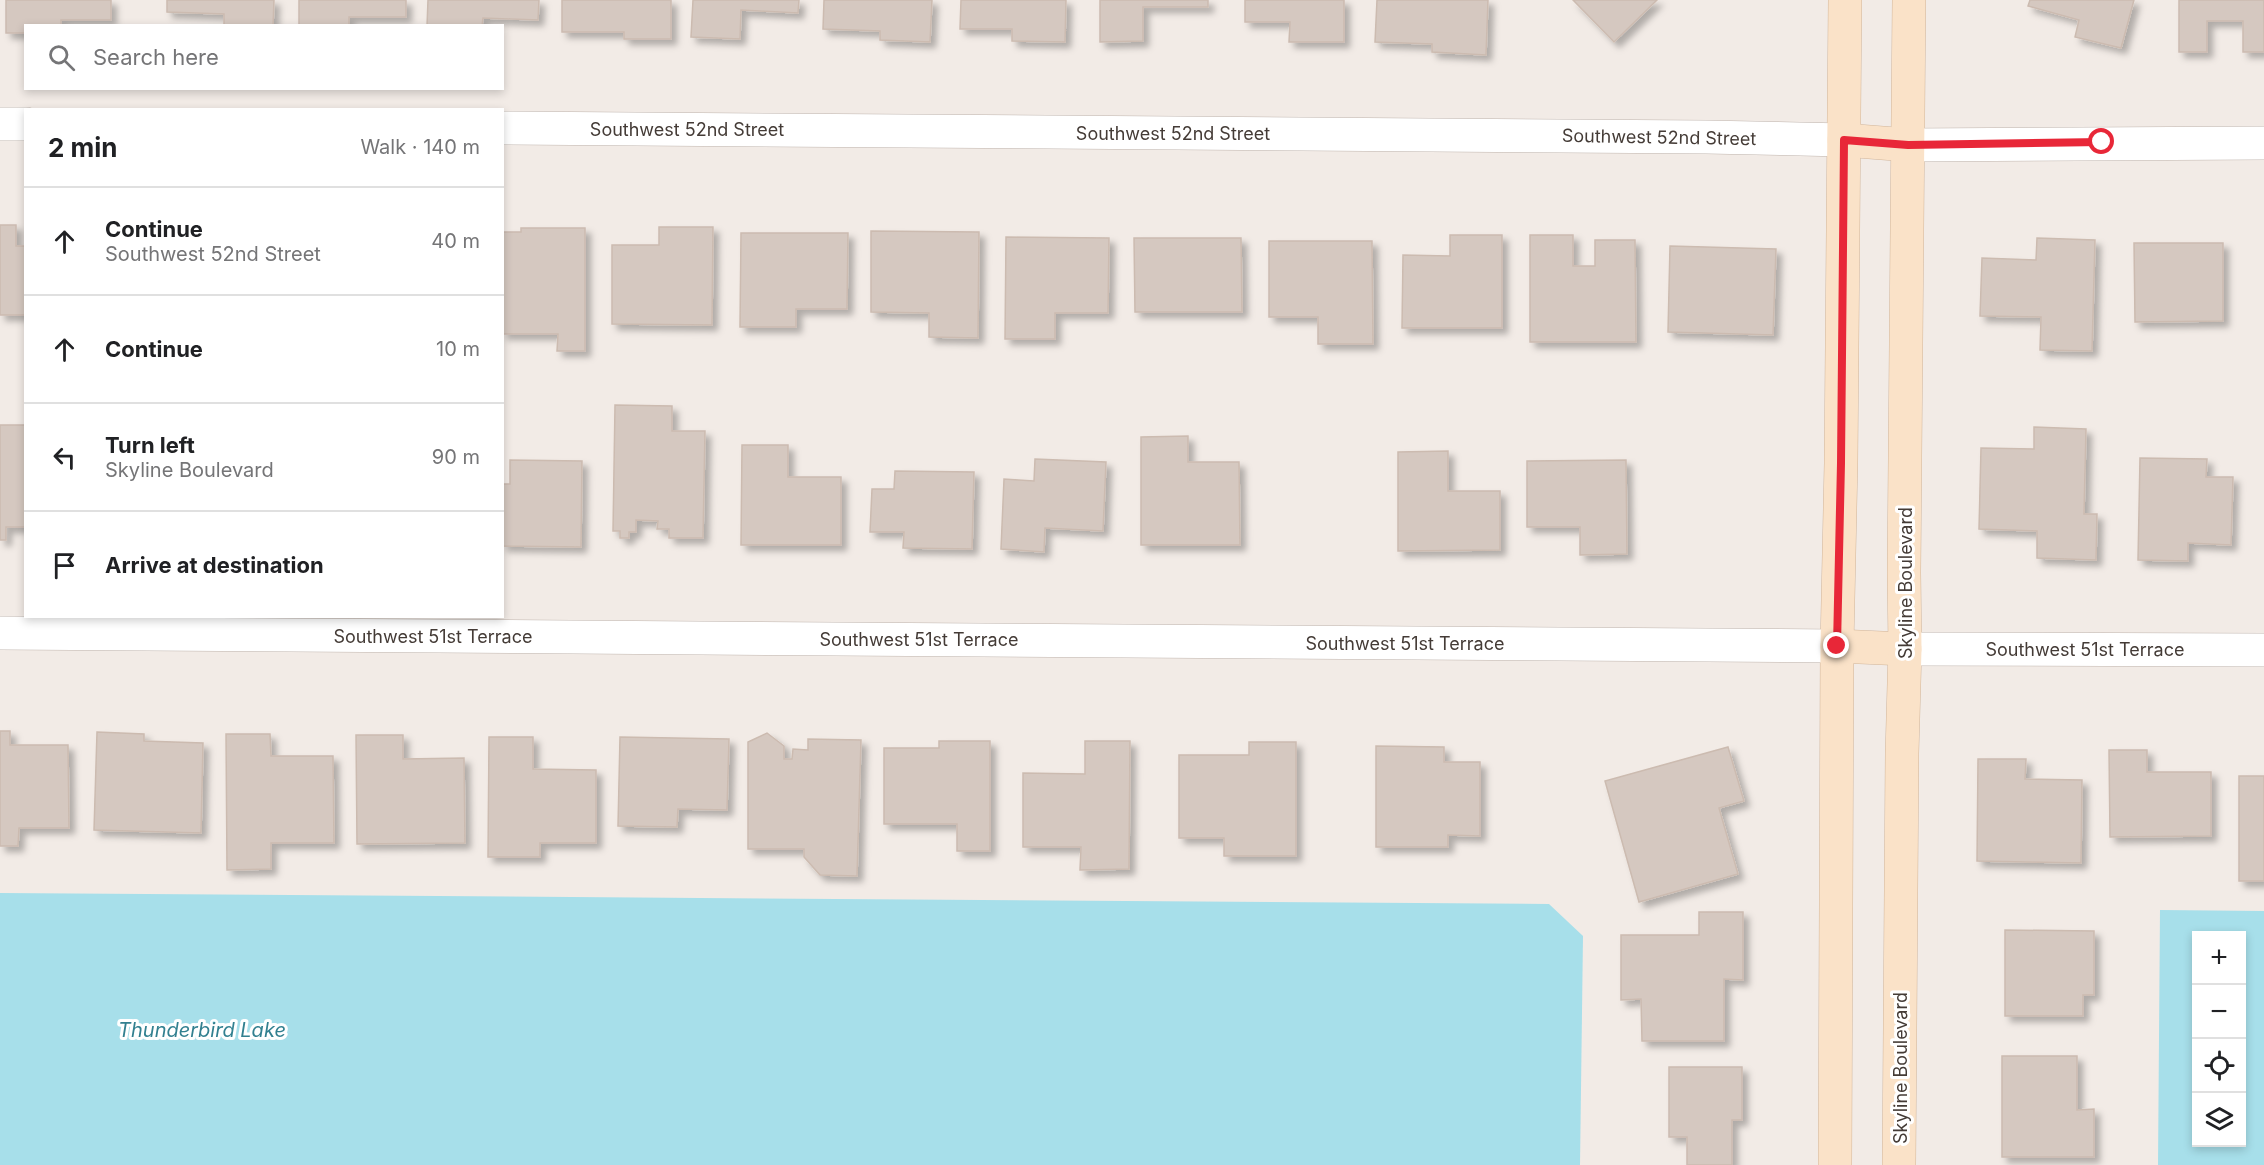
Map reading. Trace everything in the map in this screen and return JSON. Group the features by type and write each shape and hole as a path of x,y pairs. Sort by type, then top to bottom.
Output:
{"street":[{"path":"1835,1165 1837,646 1845,0"},
{"name":"Skyline Boulevard","path":"1899,1165 1909,0"},
{"path":"0,124 24,124"},
{"name":"Southwest 52nd Street","path":"504,128 1682,136 1844,140"},
{"path":"1844,140 1908,145 2264,142"},
{"name":"Southwest 51st Terrace","path":"0,633 1837,646"},
{"path":"1837,646 1905,649"},
{"name":"Southwest 51st Terrace","path":"1905,649 2264,650"}],"water":[{"name":"Thunderbird Lake","path":"0,893 1549,904 1583,936 1580,1165 0,1165"},
{"path":"2160,910 2264,911 2264,1165 2158,1165"}],"building":[{"path":"6,0 111,0 111,20 61,20 61,24 24,24 24,33 6,33"},
{"path":"167,0 274,0 273,24 224,24 224,14 167,12"},
{"path":"299,0 406,0 406,17 349,17 349,24 299,24"},
{"path":"428,0 539,0 538,20 483,18 482,24 427,24"},
{"path":"562,0 671,0 671,39 624,39 624,32 562,32"},
{"path":"693,0 799,0 798,13 741,10 740,39 691,37"},
{"path":"824,0 932,0 930,42 880,40 880,31 823,29"},
{"path":"961,0 1066,0 1065,42 1012,41 1012,29 960,29"},
{"path":"1100,0 1208,0 1208,7 1143,7 1143,41 1100,42"},
{"path":"1245,0 1344,0 1344,42 1289,42 1290,22 1245,22"},
{"path":"1377,0 1488,0 1486,55 1432,52 1432,44 1375,42"},
{"path":"1573,0 1657,0 1614,42"},
{"path":"2030,0 2134,0 2121,48 2075,37 2079,20 2028,6"},
{"path":"2179,0 2264,0 2264,52 2243,52 2243,21 2207,21 2207,52 2179,52"},
{"path":"0,225 16,225 16,246 24,246 24,315 0,315"},
{"path":"659,227 713,227 712,325 612,324 612,245 659,245"},
{"path":"521,228 585,228 585,351 557,351 558,334 504,334 504,232 521,232"},
{"path":"871,231 979,232 978,338 929,337 929,313 871,312"},
{"path":"741,233 848,233 847,309 796,309 796,327 740,327"},
{"path":"1450,235 1502,235 1502,328 1402,328 1403,255 1450,256"},
{"path":"1530,235 1573,235 1573,266 1595,266 1595,240 1635,240 1636,342 1530,342"},
{"path":"1006,237 1109,238 1108,313 1055,313 1055,339 1005,339"},
{"path":"1134,238 1241,238 1242,312 1135,312"},
{"path":"2037,238 2095,240 2092,351 2040,350 2041,317 1980,316 1982,258 2036,260"},
{"path":"1269,241 1372,241 1373,344 1318,344 1318,317 1269,317"},
{"path":"2134,243 2223,243 2223,321 2135,322"},
{"path":"1670,246 1776,249 1773,335 1668,332"},
{"path":"615,405 672,406 672,431 705,431 703,538 669,538 669,529 657,529 658,521 636,520 636,532 629,532 629,538 620,538 620,531 613,531"},
{"path":"0,425 24,425 24,527 6,527 6,540 0,540"},
{"path":"2034,427 2086,429 2084,514 2097,514 2096,560 2037,558 2037,531 1979,529 1981,448 2034,449"},
{"path":"1188,436 1188,462 1239,462 1240,545 1141,545 1141,437"},
{"path":"742,445 788,445 788,477 841,477 841,545 741,545"},
{"path":"1448,451 1448,491 1500,491 1500,550 1398,551 1398,452"},
{"path":"2140,458 2207,459 2206,477 2233,477 2231,545 2188,543 2188,561 2138,560"},
{"path":"1035,459 1106,462 1103,531 1045,528 1044,552 1001,549 1004,479 1034,481"},
{"path":"510,460 582,461 581,547 504,546 504,484 510,484"},
{"path":"1626,460 1627,554 1580,555 1580,527 1527,527 1527,461"},
{"path":"895,471 974,472 972,549 903,548 904,532 870,532 872,489 894,489"},
{"path":"0,731 10,731 10,745 68,745 69,828 19,828 18,846 0,846"},
{"path":"97,732 144,734 144,741 203,743 201,833 94,830"},
{"path":"767,733 784,746 784,759 792,759 793,749 808,750 808,739 861,740 857,876 820,875 804,857 804,849 748,849 748,742"},
{"path":"226,734 270,734 271,756 333,756 334,843 271,843 271,869 227,870"},
{"path":"356,735 403,735 403,759 464,758 465,843 357,844"},
{"path":"489,737 533,737 533,769 596,770 596,843 540,843 540,857 488,857"},
{"path":"620,737 729,739 727,810 678,809 677,827 618,826"},
{"path":"939,741 990,741 990,851 957,851 957,824 884,824 884,748 939,748"},
{"path":"1085,741 1130,741 1129,869 1080,870 1081,847 1023,847 1023,773 1085,774"},
{"path":"1249,742 1296,742 1296,856 1224,856 1224,838 1179,838 1179,755 1249,755"},
{"path":"1376,746 1444,747 1444,762 1480,762 1480,836 1448,835 1448,847 1376,847"},
{"path":"1728,747 1744,801 1719,808 1738,874 1639,902 1605,781"},
{"path":"2109,750 2147,750 2147,772 2211,772 2211,836 2110,837"},
{"path":"1978,759 2026,759 2025,779 2082,780 2081,863 1977,861"},
{"path":"2239,776 2264,776 2264,881 2239,881"},
{"path":"1699,912 1743,912 1743,980 1724,979 1724,1041 1642,1041 1641,999 1621,1000 1621,935 1699,935"},
{"path":"2005,930 2094,931 2094,995 2083,995 2083,1016 2005,1016"},
{"path":"2002,1056 2077,1056 2077,1110 2094,1109 2094,1157 2002,1157"},
{"path":"1669,1067 1742,1067 1742,1120 1732,1120 1732,1165 1687,1165 1687,1137 1669,1137"}],"route":[{"path":"1837,646 1844,140 1908,145 2102,142"}]}
